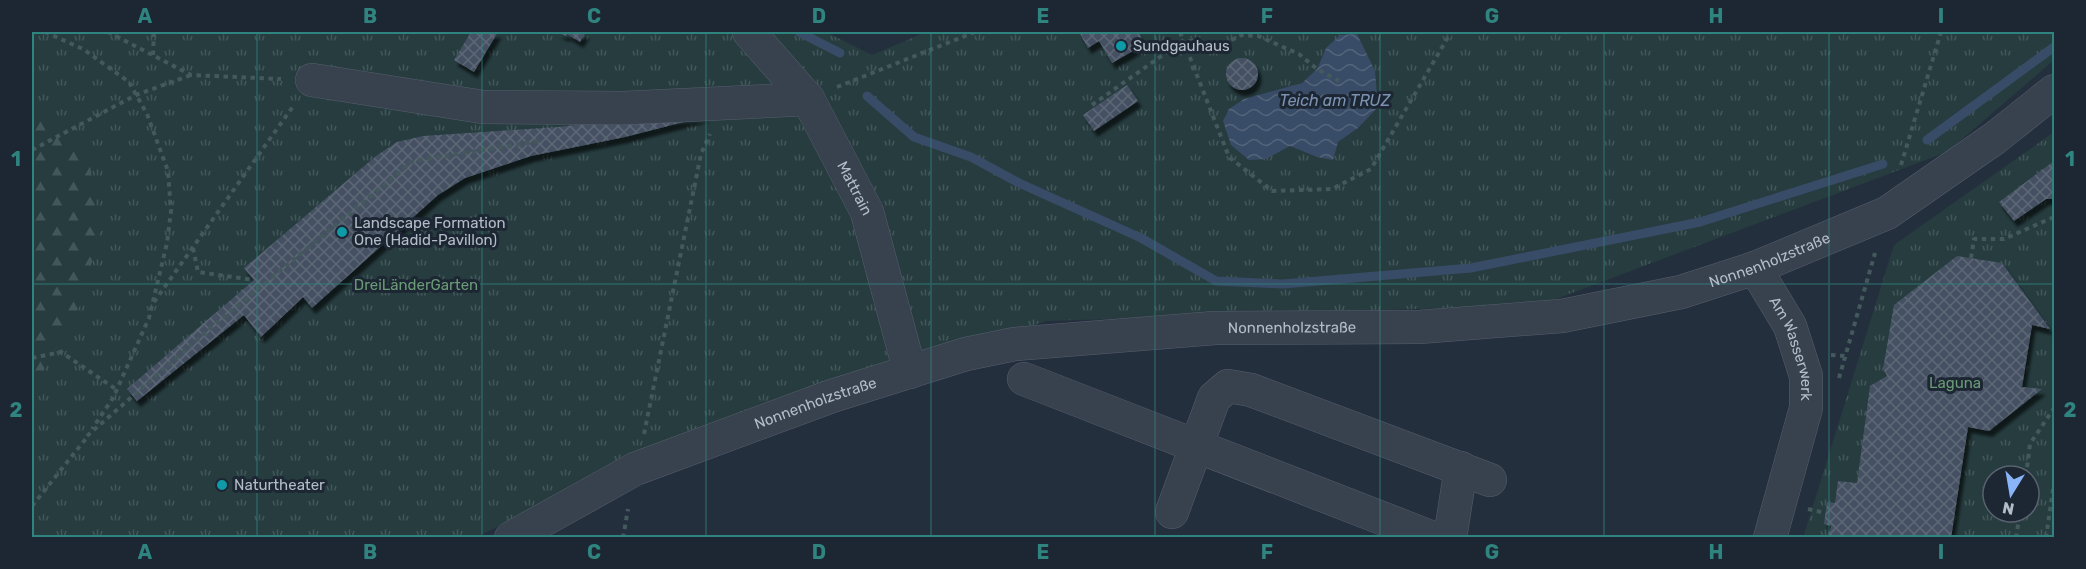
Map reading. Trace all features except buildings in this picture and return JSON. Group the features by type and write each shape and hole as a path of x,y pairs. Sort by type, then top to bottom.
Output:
{"street":[{"name":"Mattrain","path":"749,32 808,99 867,212 910,372"},
{"path":"312,80 483,107 624,108 808,99"},
{"name":"Nonnenholzstraße","path":"511,537 635,469 832,396 966,354 1015,344 1215,328 1419,327 1562,316 1682,292 1755,268 1887,213 1995,138 2055,91"},
{"name":"Am Wasserwerk","path":"1755,268 1790,326 1806,376 1806,408 1770,537"},
{"path":"1024,379 1433,537"},
{"path":"1172,512 1214,398 1228,386 1251,390 1475,474 1450,537"}],"path":[{"path":"32,506 87,436 117,390 149,318 167,243 171,211 168,171 147,114 129,82 83,49 45,32"},
{"path":"108,32 191,75"},
{"path":"153,55 154,32"},
{"path":"808,99 975,32"},
{"path":"1180,32 1229,157 1272,191 1332,189 1371,169 1451,32"},
{"path":"1900,167 1941,32"},
{"path":"1092,105 1184,40 1220,46 1241,35 1258,36 1299,54 1317,69 1339,81"},
{"path":"32,150 136,95 191,75 312,80"},
{"path":"152,303 312,80"},
{"path":"635,469 656,380 701,154 724,103"},
{"path":"87,436 214,325 413,161 548,140"},
{"path":"1971,258 1974,239 2004,239 2055,217"},
{"path":"193,247 198,272 254,280"},
{"path":"32,358 61,352 117,390"},
{"path":"2028,464 2030,444 2055,408"},
{"path":"2046,537 2055,482"},
{"path":"1802,507 1825,513"}],"green space":[{"name":"DreiLänderGarten","path":"32,32 826,32 872,55 926,32 2054,32 2054,60 1947,152 1540,305 1046,321 640,459 476,537 32,538","holes":["1326,48 1358,128 1317,157 1290,146 1244,99 1302,83 1317,69"]},
{"path":"32,108 46,113 89,159 100,229 82,302 32,390"},
{"name":"Laguna","path":"2054,132 2054,537 1803,538 1894,245"}],"water":[{"name":"Teich am TRUZ","path":"1357,34 1375,71 1378,107 1358,128 1338,142 1333,160 1317,157 1290,146 1266,159 1249,160 1231,145 1223,121 1229,109 1244,99 1302,83 1317,69 1326,48 1340,35"}],"waterway":[{"path":"799,32 840,53"},
{"path":"1927,140 2054,47"},
{"path":"867,96 914,137 971,157 1019,183 1141,238 1216,281 1283,284 1471,268 1700,222 1883,164"}],"place":[{"name":"Sundgauhaus","path":"1121,46"},
{"name":"Landscape Formation One (Hadid-Pavillon)","path":"342,232"},
{"name":"Naturtheater","path":"222,485"}]}
